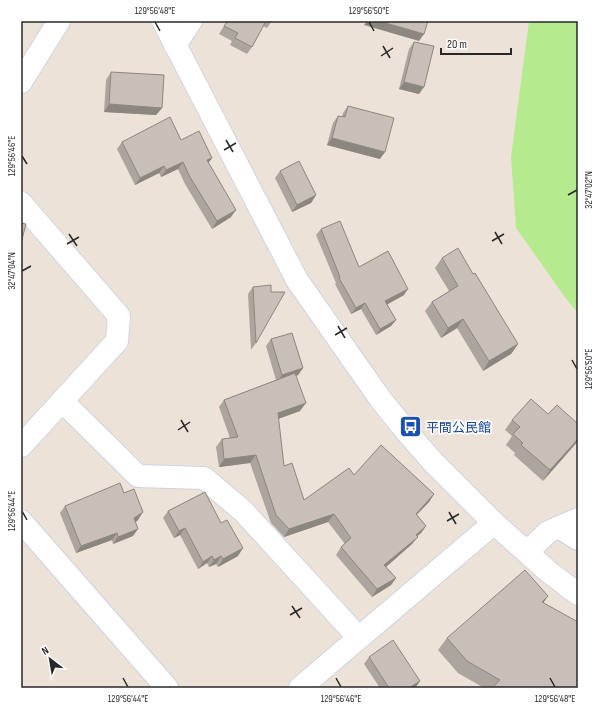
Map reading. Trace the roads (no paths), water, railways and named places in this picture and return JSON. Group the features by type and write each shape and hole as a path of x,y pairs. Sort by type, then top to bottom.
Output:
{"street":[{"path":"21,82 59,21"},
{"path":"163,21 297,280 381,400 433,462 494,523 550,573 578,594"},
{"path":"175,45 191,21"},
{"path":"21,203 119,316 117,341 21,446"},
{"path":"62,401 138,476 204,478 243,511 359,638"},
{"path":"21,521 166,688"},
{"path":"300,688 494,523"},
{"path":"527,552 548,532 569,523 578,539"}],"place":[{"name":"平間公民館","path":"411,427"}]}
